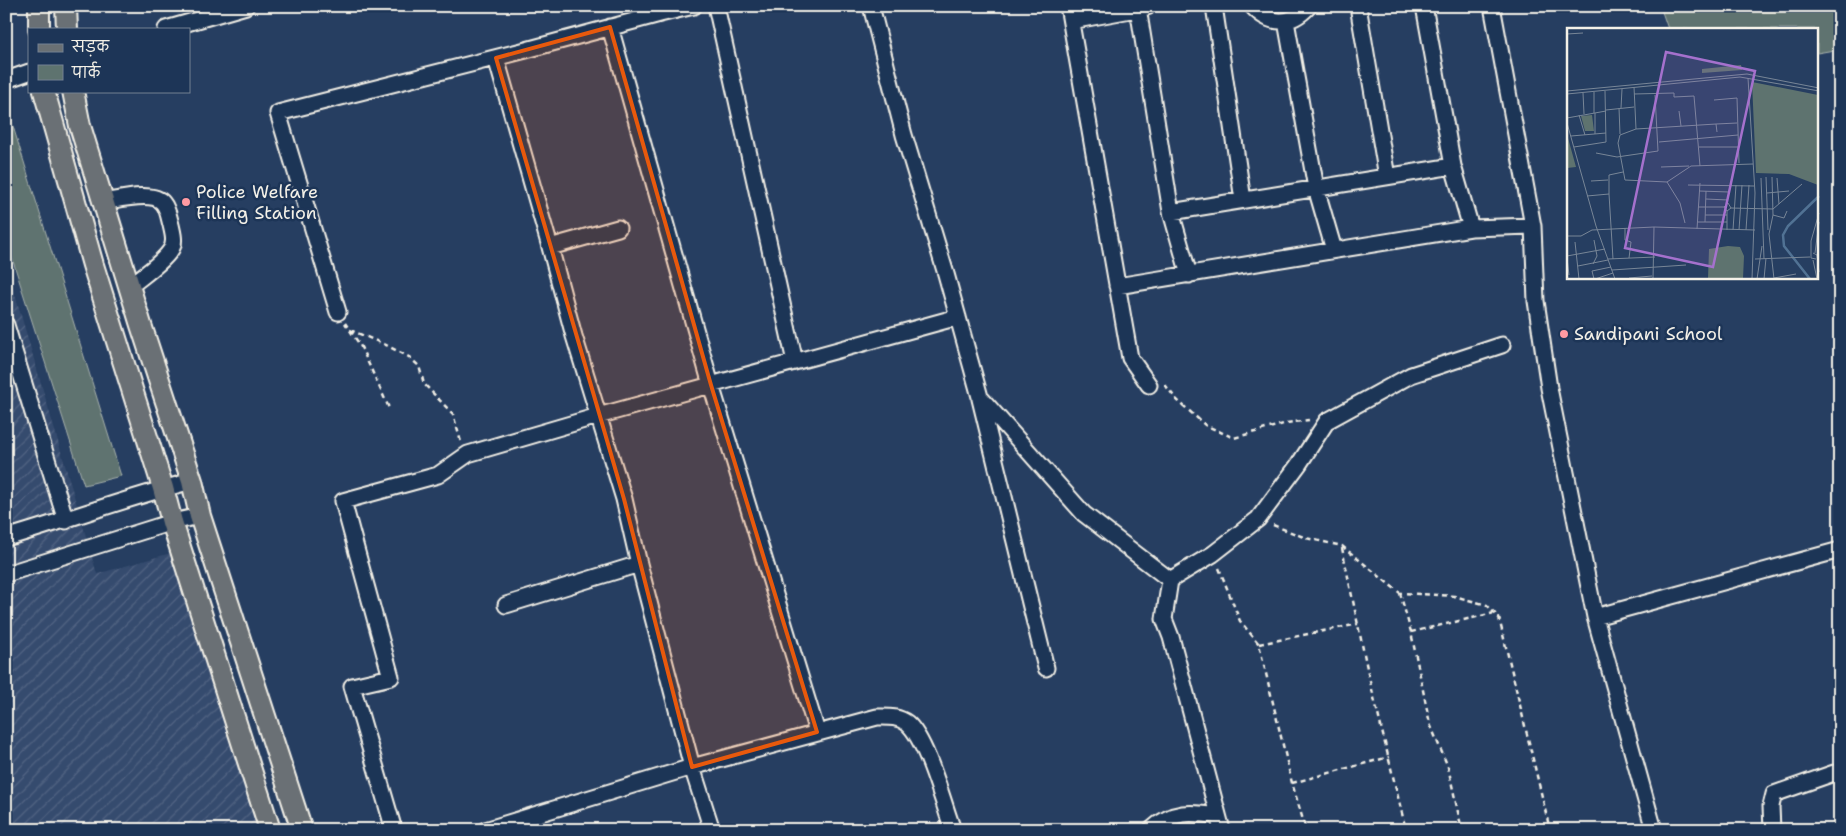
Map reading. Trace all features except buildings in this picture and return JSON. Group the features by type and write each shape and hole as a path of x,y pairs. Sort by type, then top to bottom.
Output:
{"main road":[{"path":"39,6 39,28"},
{"path":"66,6 67,28"},
{"path":"44,92 92,265 270,830"},
{"path":"74,92 80,126 129,287 192,481 200,516 302,830"}],"street":[{"path":"169,28 246,6"},
{"path":"338,312 278,113 694,6"},
{"path":"716,6 795,362"},
{"path":"871,6 904,136 980,397 1046,668"},
{"path":"1214,6 1243,200"},
{"path":"1252,6 1260,15 1272,21 1286,21 1299,16 1309,6"},
{"path":"1358,6 1387,177"},
{"path":"1424,6 1453,166 1471,228"},
{"path":"1492,6 1532,226 1536,301 1549,388 1595,617 1654,830"},
{"path":"1149,384 1130,358 1070,14 1143,7 1171,212 1188,275"},
{"path":"1286,21 1316,188 1334,250"},
{"path":"610,27 711,385 817,732"},
{"path":"496,58 598,416 624,499 639,564 692,766 712,830"},
{"path":"6,80 28,72"},
{"path":"1171,212 1453,166"},
{"path":"103,202 153,197 160,200 167,211 174,243 171,250 129,287"},
{"path":"1117,286 1471,228 1532,226"},
{"path":"550,248 618,228"},
{"path":"394,830 352,686 390,677 343,501 438,475 468,454 598,416 958,317"},
{"path":"6,325 66,521"},
{"path":"1170,580 1213,554 1258,519 1299,464 1327,421 1411,375 1502,345"},
{"path":"980,397 1084,514 1170,580"},
{"path":"6,538 66,521 163,488 192,481"},
{"path":"6,574 172,522 200,516"},
{"path":"1595,617 1840,550"},
{"path":"506,605 639,564"},
{"path":"1170,580 1164,619 1171,637 1220,823"},
{"path":"485,830 692,766 877,717 896,717 906,723 922,743 953,830"},
{"path":"1772,830 1771,806 1774,794 1834,772 1840,774"},
{"path":"1152,830 1160,822 1188,812 1220,823"}],"path":[{"path":"338,312 360,345 389,408"},
{"path":"350,330 386,345 408,357 419,366 424,384 453,414 462,445 468,454"},
{"path":"1149,384 1166,386 1176,399 1205,425 1234,438 1287,423 1320,418 1327,421"},
{"path":"1258,519 1306,538 1342,546 1400,593 1411,632 1430,724 1448,767 1462,830"},
{"path":"1342,546 1358,624 1406,830"},
{"path":"1213,554 1240,621 1259,644 1292,783 1306,830"},
{"path":"1400,593 1454,596 1487,605 1498,618 1550,830"},
{"path":"1411,632 1494,613"},
{"path":"1259,644 1358,624"},
{"path":"1292,783 1389,757"}],"highlighted area":[{"path":"610,27 711,385 817,732 692,767 624,499 496,58"}],"shaded area":[{"path":"6,264 97,574 178,551 265,830 6,830"}],"green space":[{"path":"1261,6 1299,6 1272,13"},
{"path":"1660,6 1840,6 1840,49 1818,53 1818,28 1668,28"},
{"path":"11,120 121,476 84,485 6,239 6,122"}],"place":[{"name":"Police Welfare Filling Station","path":"186,202"},
{"name":"Sandipani School","path":"1564,334"}]}
